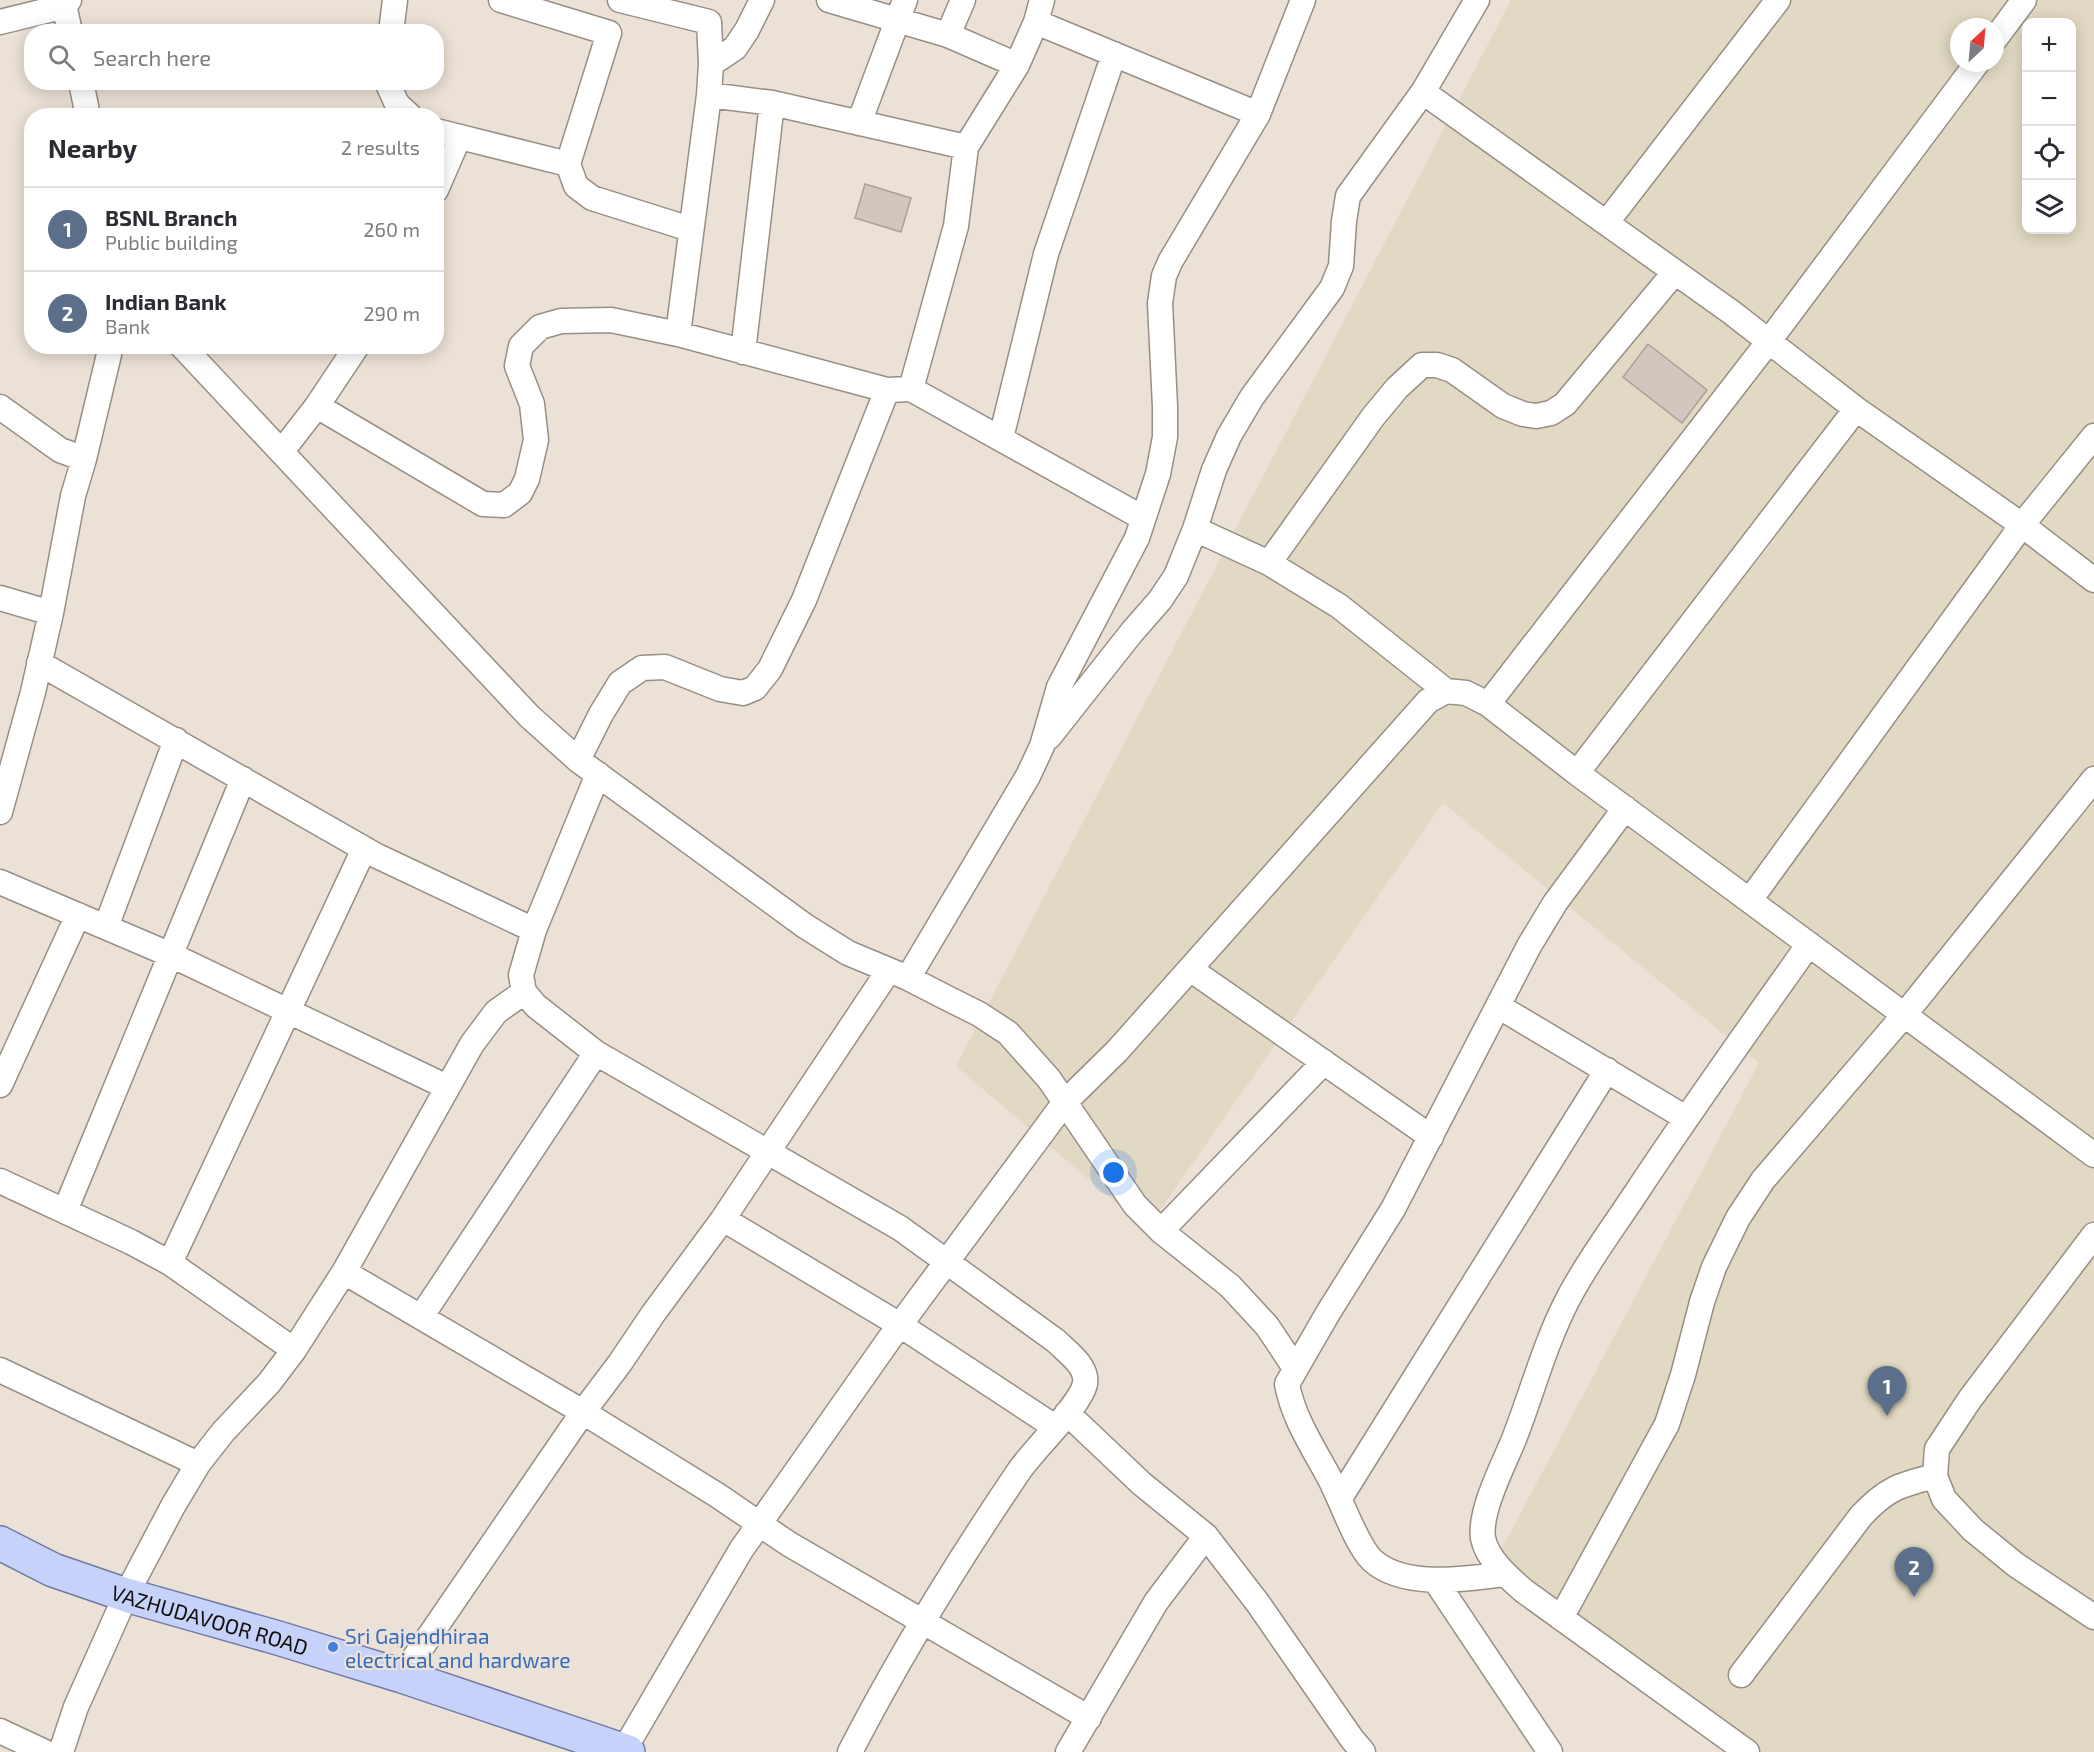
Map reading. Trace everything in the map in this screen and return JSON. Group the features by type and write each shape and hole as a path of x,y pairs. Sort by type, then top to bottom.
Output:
{"main road":[{"name":"VAZHUDAVOOR ROAD","path":"0,1543 53,1570 126,1595 402,1676 611,1749"}],"street":[{"path":"392,24 395,0"},
{"path":"501,0 547,7 609,33 568,164 576,186 592,198 690,229"},
{"path":"620,0 709,22 711,64 709,95 678,334"},
{"path":"711,64 735,48 762,0"},
{"path":"829,0 901,10 948,35 1017,65"},
{"path":"948,35 963,0"},
{"path":"402,1676 583,1412 898,974 1028,776 1042,746 1059,687 1137,538 1158,474 1165,437 1160,303 1164,276 1170,262 1258,114 1303,0"},
{"path":"1042,746 1160,600 1176,576 1195,529 1214,470 1229,436 1252,397 1332,288 1341,266 1344,214 1348,196 1423,92 1478,0"},
{"path":"1607,222 1778,0"},
{"path":"2004,27 2024,0"},
{"path":"0,22 66,2 69,24"},
{"path":"859,123 901,10"},
{"path":"578,760 601,714 620,683 642,668 665,667 720,689 743,693 755,688 770,669 804,600 899,389 956,226 966,147 1017,65 1039,11 1114,54 1258,114"},
{"path":"1001,438 1046,254 1114,54"},
{"path":"1488,704 1769,341 1970,72"},
{"path":"83,90 86,108"},
{"path":"391,90 401,108"},
{"path":"1423,92 1607,222 1769,341 1856,409 2022,525 2094,580"},
{"path":"709,95 772,103 966,147"},
{"path":"743,352 772,103"},
{"path":"444,153 448,134 568,164"},
{"path":"1269,563 1373,417 1397,388 1422,365 1437,365 1452,370 1503,405 1523,414 1536,416 1551,413 1565,404 1675,272"},
{"path":"317,406 483,504 504,505 520,493 527,479 536,440 532,404 517,366 521,346 540,327 561,321 611,320 678,334 899,389 1001,438 1143,518"},
{"path":"0,812 51,613 73,496 109,354"},
{"path":"190,354 529,716 578,760 805,926 848,953 898,974 980,1014 1008,1033 1041,1070 1065,1102 1135,1205 1161,1231 1230,1286 1267,1326 1295,1368"},
{"path":"282,451 317,406 352,354"},
{"path":"0,406 60,450 84,459"},
{"path":"1577,772 1856,409"},
{"path":"1750,900 2022,525 2094,436"},
{"path":"1195,529 1269,563 1339,606 1446,691 1466,693 1488,704 2094,1155"},
{"path":"0,598 51,613"},
{"path":"39,663 363,849 534,930"},
{"path":"611,1749 759,1523 817,1445 900,1325 1065,1102 1117,1051 1428,701 1446,691"},
{"path":"106,927 176,740"},
{"path":"598,774 534,930 521,975 524,992 536,1006 596,1053 768,1153 806,1172 900,1228 948,1261 1036,1325 1077,1361 1086,1379 1084,1388 1061,1420 1020,1469 923,1621 850,1752"},
{"path":"65,1211 243,779"},
{"path":"1561,1618 1667,1424 1714,1267 1738,1218 1763,1180 1905,1014 2094,779"},
{"path":"1505,1574 1470,1579 1419,1579 1392,1571 1372,1560 1358,1539 1340,1498 1290,1400 1287,1384 1393,1209 1529,946 1555,903 1625,808"},
{"path":"170,1263 363,849"},
{"path":"0,882 171,955 447,1087"},
{"path":"0,1085 78,915"},
{"path":"1747,1752 1524,1591 1505,1574 1491,1556 1483,1538 1484,1524 1492,1490 1533,1390 1558,1321 1583,1272 1686,1118 1809,944"},
{"path":"1190,969 1431,1137"},
{"path":"61,1752 76,1707 126,1595 198,1464 223,1432 269,1383 294,1350 344,1272 472,1044 502,1008 524,992"},
{"path":"1498,1006 1686,1118"},
{"path":"421,1317 596,1053"},
{"path":"1161,1231 1324,1062"},
{"path":"1340,1498 1607,1070"},
{"path":"0,1181 131,1242 170,1263 294,1350"},
{"path":"723,1219 1061,1420 1206,1536 1257,1602 1363,1752"},
{"path":"2094,1235 1970,1399 1937,1449 1935,1476 1944,1499 1973,1530 2016,1565 2094,1617"},
{"path":"344,1272 583,1412 789,1544 1089,1718"},
{"path":"0,1370 198,1464"},
{"path":"1741,1675 1861,1516 1876,1500 1899,1485 1935,1476"},
{"path":"1068,1752 1156,1602 1206,1536"},
{"path":"1435,1580 1550,1752"},
{"path":"0,1731 45,1752"}],"shaded area":[{"path":"1511,0 2094,0 2094,1752 1743,1752 1490,1571 1759,1063 1443,803 1147,1229 956,1066"}],"building":[{"path":"865,184 911,198 901,232 855,218"},
{"path":"1648,344 1707,390 1682,423 1623,377"}],"place":[{"name":"BSNL Branch","path":"1887,1416"},
{"name":"Indian Bank","path":"1914,1597"},
{"name":"Sri Gajendhiraa electrical and hardware","path":"333,1647"}]}
